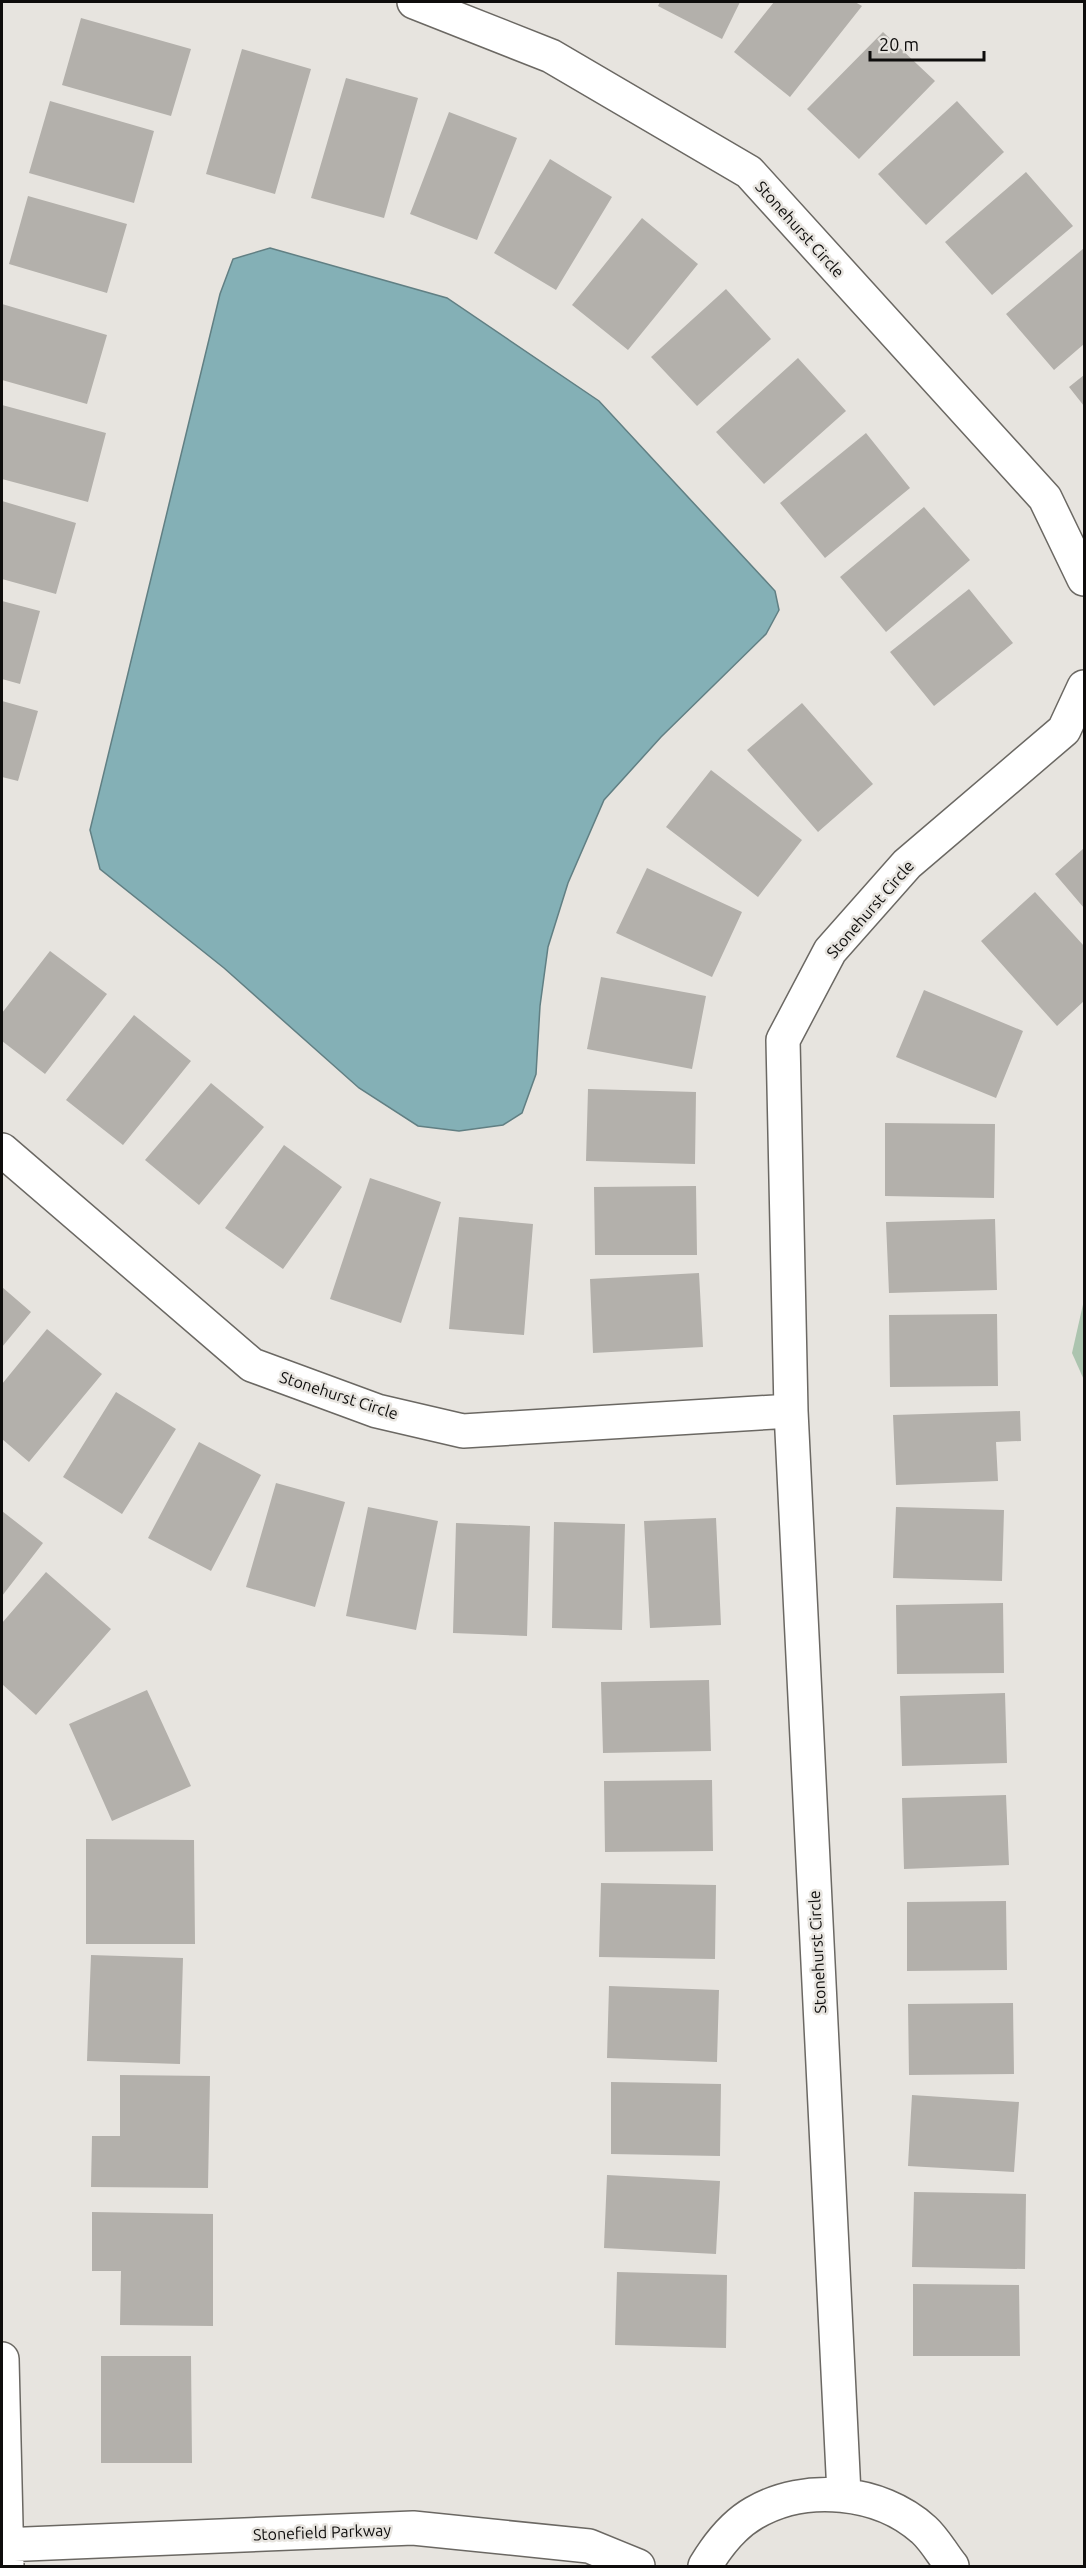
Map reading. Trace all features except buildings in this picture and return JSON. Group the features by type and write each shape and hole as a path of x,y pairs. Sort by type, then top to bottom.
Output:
{"street":[{"name":"Stonehurst Circle","path":"414,2 551,56 749,172 1045,498 1084,579"},
{"name":"Stonehurst Circle","path":"844,2494 791,1411 783,1040 830,951 907,864 1064,730 1084,687"},
{"name":"Stonehurst Circle","path":"2,1150 252,1365 377,1411 463,1431 791,1411"},
{"path":"2,2359 5,2552"},
{"path":"705,2566 718,2544 753,2513 789,2498 844,2494 895,2510 925,2531 952,2566"},
{"name":"Stonefield Parkway","path":"5,2552 412,2528 589,2546 638,2566"}],"green space":[{"path":"1084,1300 1084,1380 1072,1353"}],"water":[{"path":"270,248 447,298 599,401 775,591 779,610 766,634 661,737 604,800 568,883 548,947 540,1006 536,1074 522,1113 503,1125 459,1131 418,1126 359,1088 224,968 100,869 90,830 220,294 233,259"}]}
